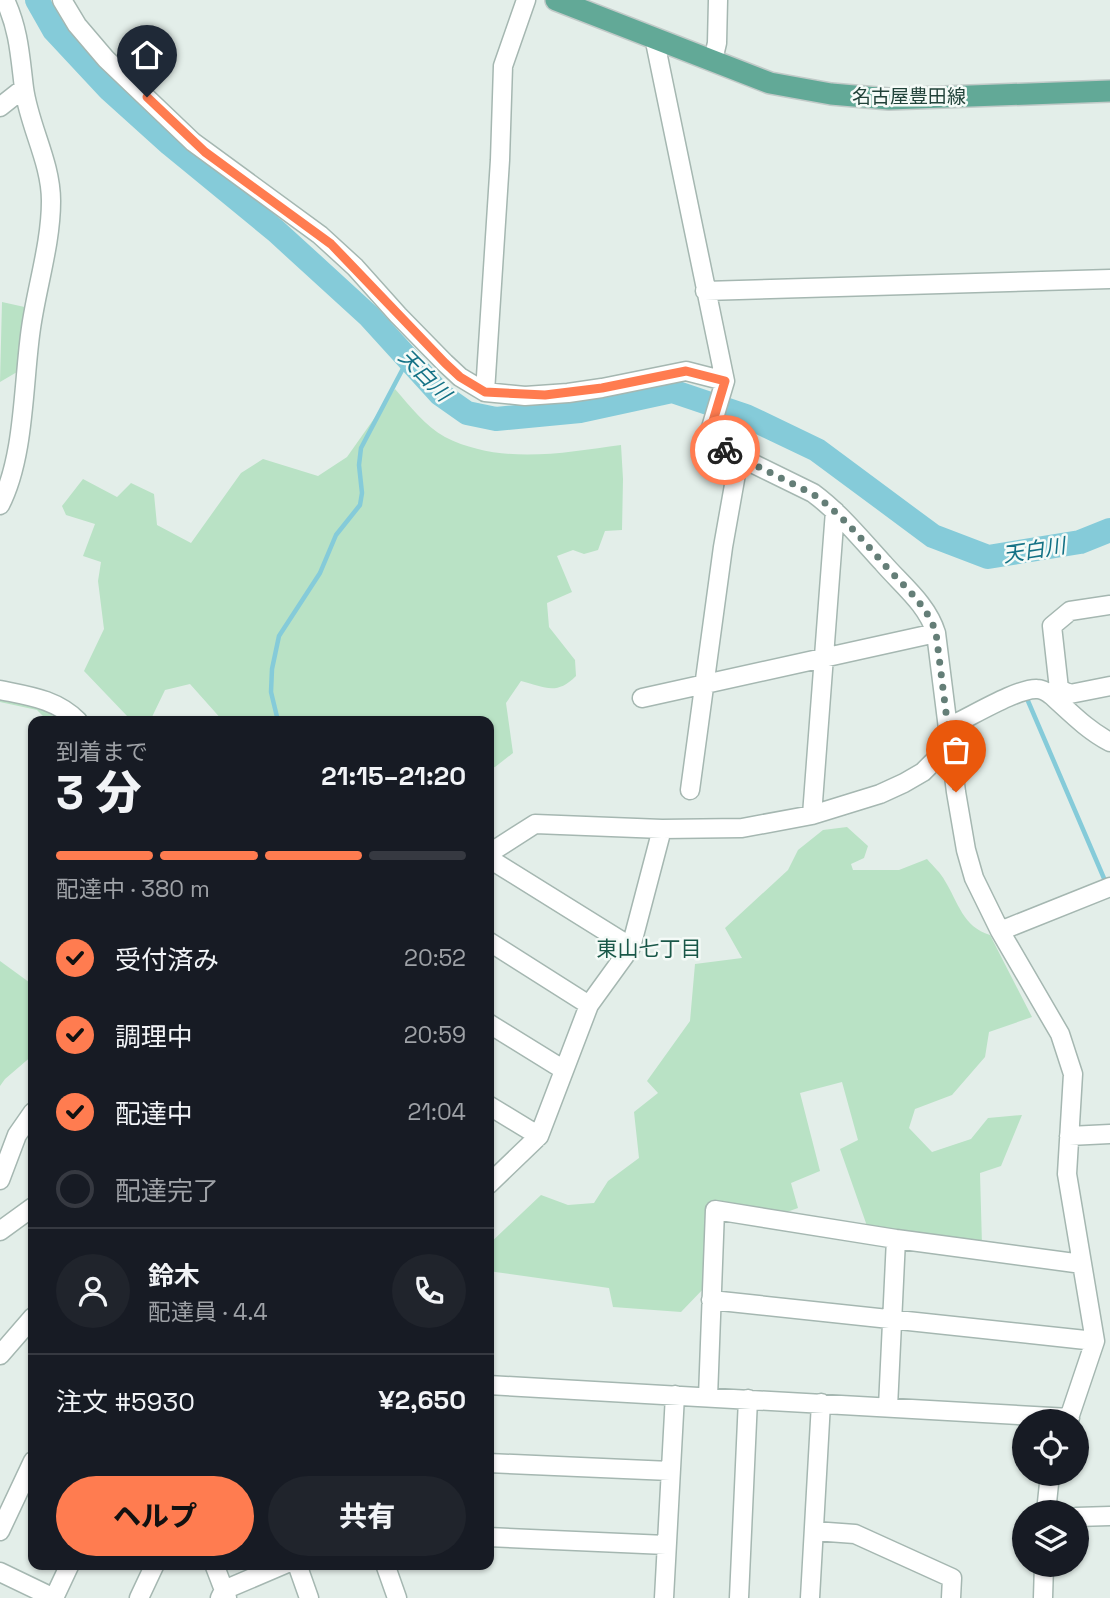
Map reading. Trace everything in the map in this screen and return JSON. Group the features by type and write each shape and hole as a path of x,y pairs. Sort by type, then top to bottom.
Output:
{"main road":[{"name":"名古屋豊田線","path":"556,0 770,83 843,95 889,99 1110,91"}],"street":[{"path":"0,505 14,469 51,201 49,180 24,88 18,35 5,0"},
{"path":"62,0 77,25 106,59 193,142 320,234 355,267 445,363 460,377 485,392 545,395 602,388 686,371 725,381"},
{"path":"485,392 500,160 503,66 526,0"},
{"path":"713,60 717,43 718,0"},
{"path":"654,37 725,381 707,441 813,494 835,511 913,594 932,621 936,633 966,850 974,878 1000,931 1060,1034 1073,1074 1067,1174 1094,1341 1072,1409"},
{"path":"0,107 24,88"},
{"path":"705,291 1110,279"},
{"path":"690,790 703,685 739,457"},
{"path":"813,815 835,511"},
{"path":"1110,605 1070,611 1052,626 1054,692 1079,721 1110,742"},
{"path":"642,698 936,633"},
{"path":"494,852 535,824 662,830 742,828 813,815 880,794 923,772 949,735 1016,694 1039,689 1070,694 1110,686"},
{"path":"0,690 48,700 66,709 73,716"},
{"path":"494,1179 539,1136 589,1005 631,947 662,830"},
{"path":"494,860 631,947"},
{"path":"1000,931 1110,887"},
{"path":"494,945 589,1005"},
{"path":"494,1027 564,1070"},
{"path":"494,1109 539,1136"},
{"path":"0,1180 17,1135 28,1119"},
{"path":"1069,1136 1110,1134"},
{"path":"708,1397 715,1210 896,1239 1082,1264"},
{"path":"0,1231 28,1211"},
{"path":"888,1407 896,1239"},
{"path":"711,1300 1094,1341"},
{"path":"0,1355 28,1323"},
{"path":"494,1385 1012,1415"},
{"path":"664,1598 675,1395"},
{"path":"738,1598 748,1399"},
{"path":"810,1598 821,1403"},
{"path":"494,1463 670,1471"},
{"path":"0,1531 8,1494 28,1468"},
{"path":"1089,1517 1110,1516"},
{"path":"814,1531 855,1534 952,1578 951,1598"},
{"path":"494,1537 667,1545"},
{"path":"0,1572 54,1598 66,1570"},
{"path":"139,1598 152,1570"},
{"path":"216,1570 224,1595 273,1570"},
{"path":"299,1570 309,1598"},
{"path":"386,1570 397,1598"},
{"path":"1043,1598 1044,1577"}],"green space":[{"path":"2,302 29,308 17,372 0,382"},
{"path":"395,389 431,427 445,437 466,446 510,454 532,454 621,445 622,530 605,531 598,550 584,554 573,550 557,556 572,592 547,603 549,627 575,660 576,676 556,688 521,681 506,703 513,753 495,767 494,716 219,716 190,684 165,690 152,716 127,716 84,671 104,629 98,581 101,562 83,556 95,524 66,515 62,506 83,479 117,497 131,483 154,494 157,525 191,543 241,473 263,459 318,476 347,457"},
{"path":"0,696 42,705 52,716 43,716 37,710 0,702"},
{"path":"847,827 868,846 864,858 851,864 853,870 899,870 927,859 943,878 967,920 990,935 1032,1017 989,1032 985,1057 952,1095 915,1109 909,1128 932,1152 971,1139 988,1118 1022,1115 1001,1166 980,1173 982,1245 867,1226 840,1149 858,1140 842,1082 800,1093 820,1171 791,1183 798,1208 781,1214 711,1205 706,1286 681,1312 613,1307 609,1288 494,1272 494,1239 541,1195 568,1205 594,1203 608,1181 639,1158 634,1112 658,1093 647,1081 690,1021 695,964 742,958 725,928 788,870 798,850 823,830"},
{"path":"0,961 28,981 28,1059 0,1086"}],"waterway":[{"name":"天白川","path":"37,0 54,30 109,89 170,144 276,231 369,316 440,394 467,413 496,419 580,411 672,391 746,416 817,450 933,536 988,557 1080,542 1110,530"},
{"path":"277,716 271,692 272,669 279,636 320,573 336,535 360,505 361,448 408,359"},
{"path":"1028,701 1106,883"}],"way so far":[{"path":"725,450 826,503 913,594 932,621 936,633 956,792"}],"district":[{"name":"東山七丁目","path":"649,948"}],"route":[{"path":"147,97 193,142 320,234 460,377 485,392 525,396 602,388 686,371 725,381 707,441 725,450"}]}
